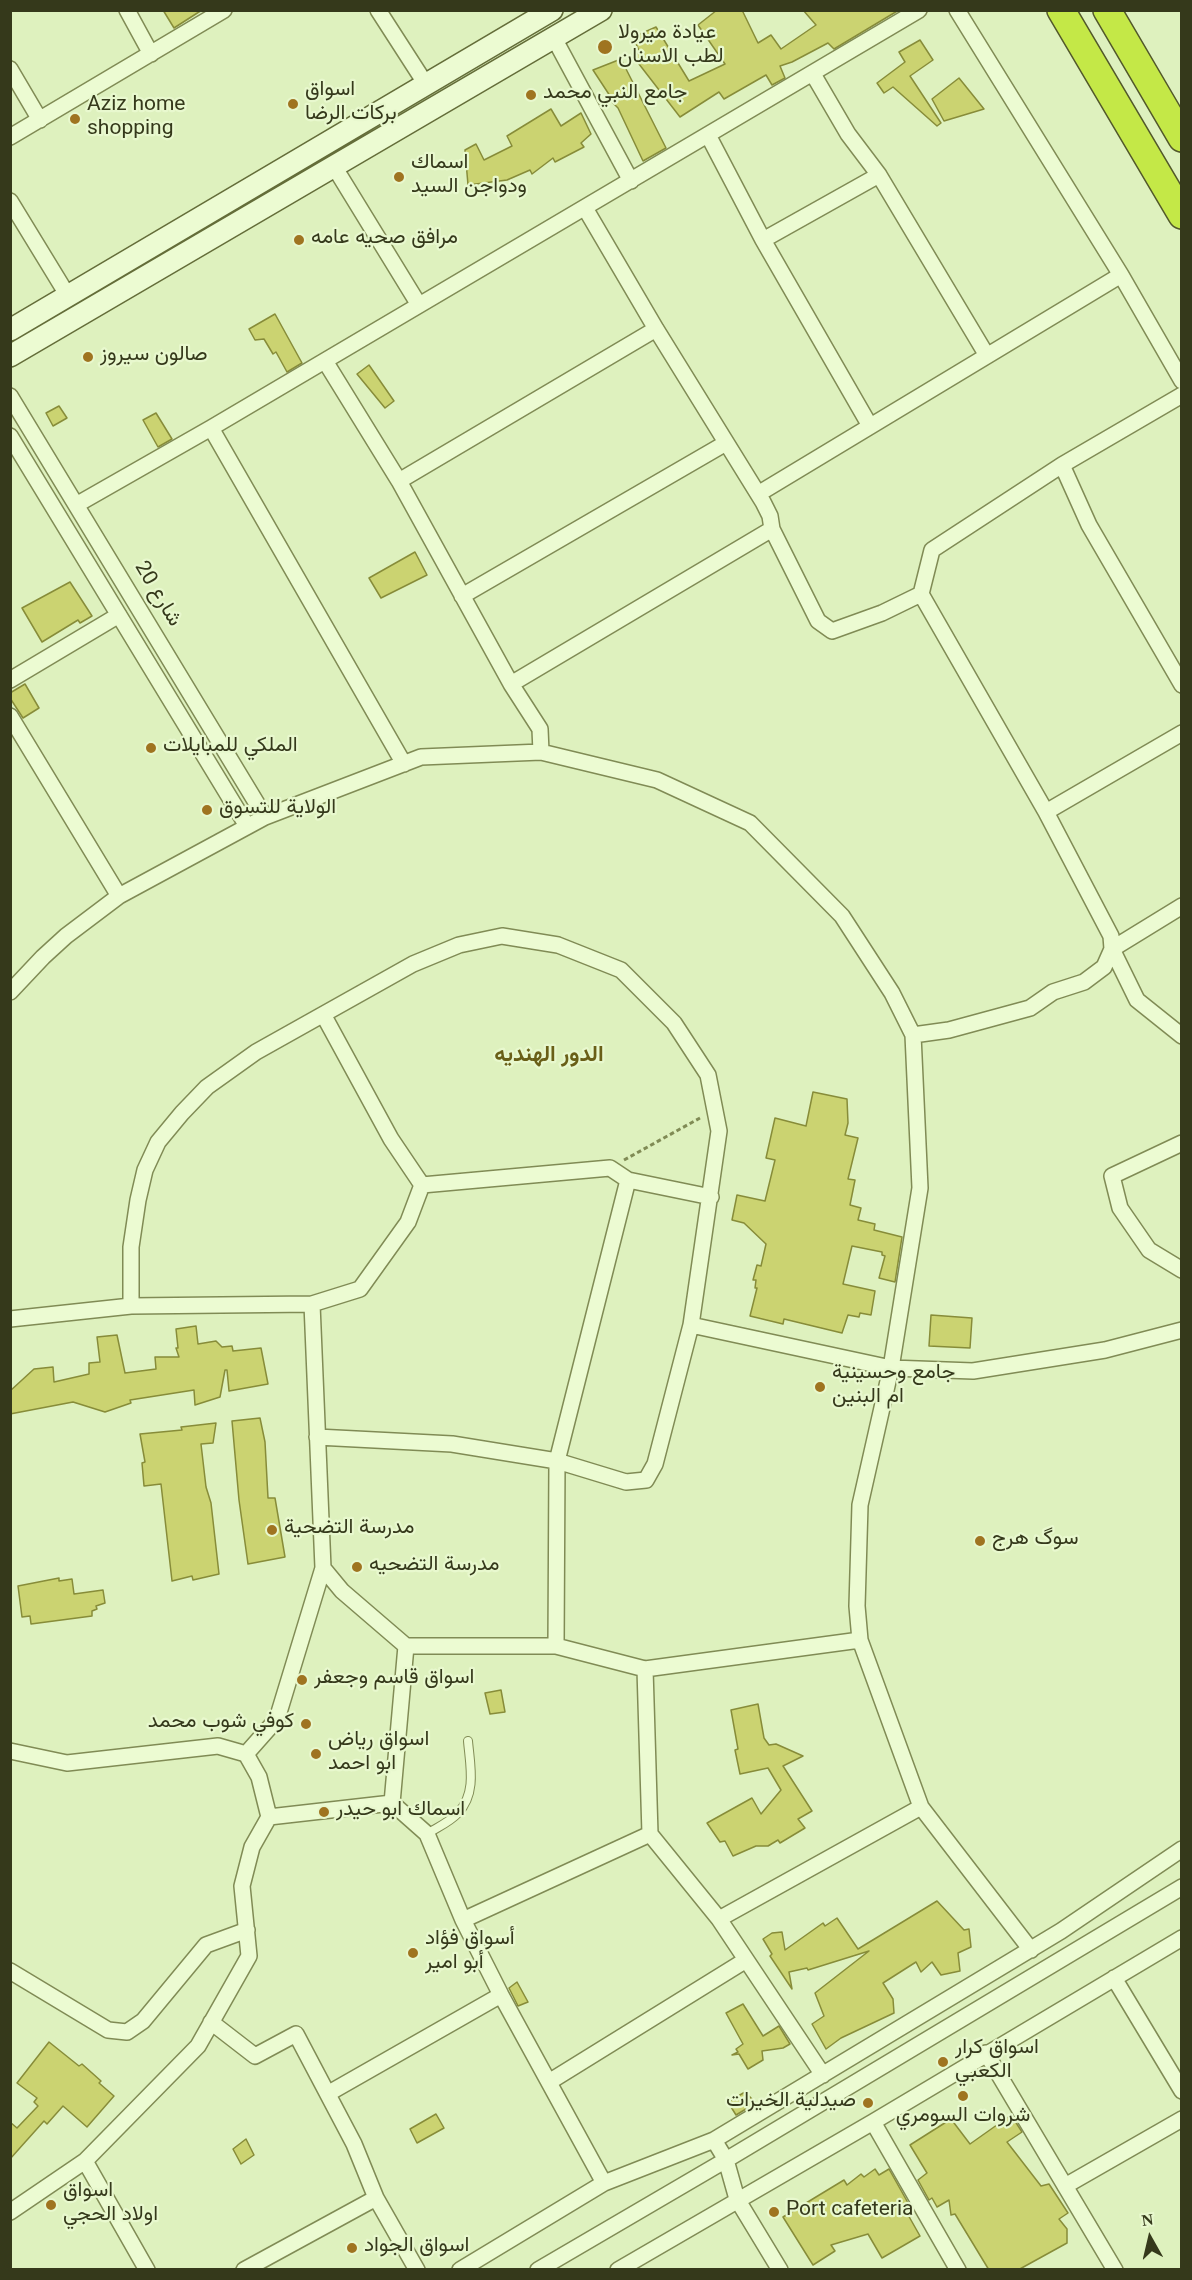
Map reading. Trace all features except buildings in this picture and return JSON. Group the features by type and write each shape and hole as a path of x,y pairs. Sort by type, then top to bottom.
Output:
{"highway":[{"path":"1060,10 1182,215"},
{"path":"1107,10 1182,138"}],"main road":[{"path":"10,330 427,86 552,10"},
{"path":"10,356 335,168 554,39 593,13"}],"street":[{"path":"127,10 151,54"},
{"path":"10,137 224,10"},
{"path":"378,10 427,86"},
{"path":"76,505 211,428 919,10"},
{"path":"957,10 1121,275 1182,381"},
{"path":"554,39 631,181"},
{"path":"10,69 40,120"},
{"path":"813,74 848,134 879,175 986,354"},
{"path":"708,135 763,240 870,426"},
{"path":"335,168 419,305"},
{"path":"763,240 879,175"},
{"path":"10,201 68,296"},
{"path":"585,208 656,329 758,494 770,516 772,529 818,621 832,631 882,613 921,594"},
{"path":"758,494 986,354 1121,275"},
{"path":"399,481 656,329"},
{"path":"325,361 399,481 511,684 540,729 541,752"},
{"path":"1182,395 1062,465 932,550 921,594 1046,812 1111,936 1112,949 1137,1000 1182,1036"},
{"name":"شارع 20","path":"10,396 265,817"},
{"path":"211,428 404,764"},
{"name":"شارع 20","path":"10,436 247,826"},
{"path":"462,596 726,443"},
{"path":"1062,465 1089,525 1182,685"},
{"path":"511,684 772,529"},
{"path":"10,680 119,615"},
{"path":"10,716 120,896"},
{"path":"1046,812 1182,733"},
{"path":"12,987 66,936 120,896 265,817 421,757 541,752 657,780 750,823 842,916 892,993 913,1035 920,1188 891,1368 860,1505 857,1606 860,1640 921,1807 1030,1950"},
{"path":"913,1035 949,1030 1030,1008 1053,993 1084,982 1104,967 1112,949 1182,906"},
{"path":"131,1306 131,1247 138,1200 146,1170 158,1142 207,1088 256,1052 324,1016 413,964 459,945 502,936 558,945 621,970 674,1023 708,1075 719,1131 691,1325 655,1464 646,1480 626,1482 557,1461 452,1444 317,1437"},
{"path":"324,1016 391,1139 422,1185"},
{"path":"1182,1143 1112,1176 1120,1208 1149,1250 1182,1270"},
{"path":"422,1185 610,1168 628,1180 711,1197"},
{"path":"556,1646 557,1461 628,1180"},
{"path":"10,1319 131,1306 312,1304 360,1289 408,1222 422,1185"},
{"path":"246,1754 278,1719 323,1568 312,1304"},
{"path":"691,1325 891,1368 973,1371 1105,1350 1182,1330"},
{"path":"323,1568 342,1591 406,1646 556,1646 645,1669 860,1640"},
{"path":"392,1803 406,1646"},
{"path":"645,1669 650,1834 719,1919 823,2075"},
{"path":"10,1751 68,1763 218,1746 246,1754 259,1777 268,1817 252,1847 242,1886 249,1956 198,2046 85,2161 10,2212"},
{"path":"268,1817 392,1803 427,1834 463,1920 501,1995 604,2183"},
{"path":"719,1919 921,1807"},
{"path":"463,1920 650,1834"},
{"path":"460,2270 604,2183 714,2140 1061,1931 1182,1849"},
{"path":"538,2270 1182,1887"},
{"path":"10,1971 108,2030 128,2032 143,2021 207,1945 247,1930"},
{"path":"1061,1931 1074,1952"},
{"path":"618,2270 873,2122 1182,1938"},
{"path":"549,2082 746,1960"},
{"path":"1114,1978 1182,2091"},
{"path":"329,2093 501,1995"},
{"path":"211,2022 255,2056 296,2034 354,2144 376,2198 417,2270"},
{"path":"986,2053 1115,2270"},
{"path":"1065,2186 1182,2119"},
{"path":"873,2122 958,2270"},
{"path":"714,2140 726,2160 737,2199 780,2270"},
{"path":"85,2161 147,2270"},
{"path":"244,2270 376,2198"}],"lane":[{"path":"427,1834 458,1813 467,1799 472,1783 468,1741"}],"path":[{"path":"610,1168 715,1110"}],"place":[{"name":"عيادة ميرولا لطب الاسنان","path":"605,47"},
{"name":"جامع النبي محمد","path":"531,95"},
{"name":"اسواق بركات الرضا","path":"293,104"},
{"name":"Aziz home shopping","path":"75,119"},
{"name":"اسماك ودواجن السيد","path":"399,177"},
{"name":"مرافق صحيه عامه","path":"299,240"},
{"name":"صالون سيروز","path":"88,357"},
{"name":"الملكي للمبايلات","path":"151,748"},
{"name":"الولاية للتسوق","path":"207,810"},
{"name":"جامع وحسينية ام البنين","path":"820,1387"},
{"name":"مدرسة التضحية","path":"272,1530"},
{"name":"سوگ هرج","path":"980,1541"},
{"name":"مدرسة التضحيه","path":"357,1567"},
{"name":"اسواق قاسم وجعفر","path":"302,1680"},
{"name":"كوفي شوب محمد","path":"306,1724"},
{"name":"اسواق رياض ابو احمد","path":"316,1754"},
{"name":"اسماك ابو حيدر","path":"324,1812"},
{"name":"أسواق فؤاد أبو امير","path":"413,1953"},
{"name":"اسواق كرار الكعبي","path":"943,2062"},
{"name":"شروات السومري","path":"963,2096"},
{"name":"صيدلية الخيرات","path":"868,2103"},
{"name":"اسواق اولاد الحجي","path":"51,2205"},
{"name":"Port cafeteria","path":"774,2212"},
{"name":"اسواق الجواد","path":"352,2248"}],"district":[{"name":"الدور الهنديه","path":"549,1058"}]}
